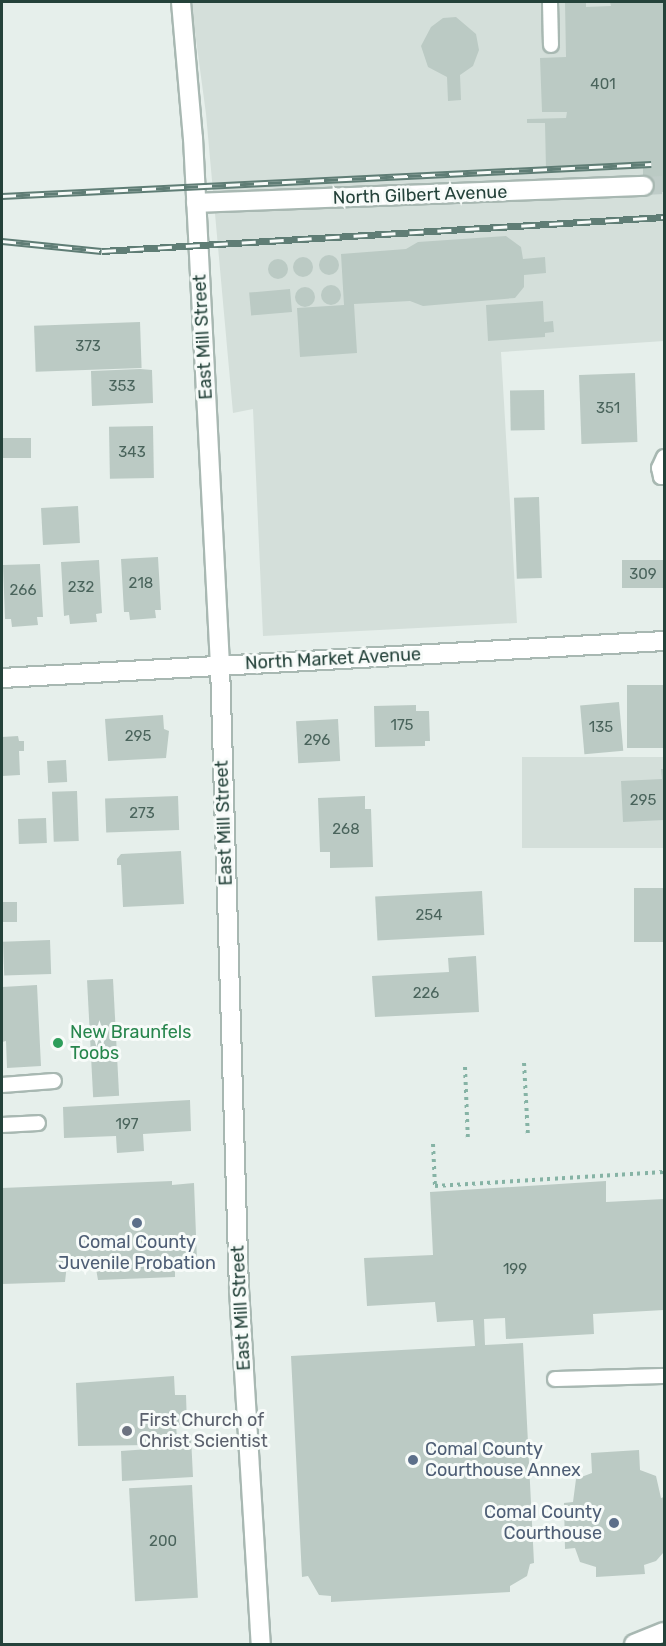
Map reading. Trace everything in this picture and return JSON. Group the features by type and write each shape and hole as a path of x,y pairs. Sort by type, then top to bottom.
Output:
{"street":[{"name":"East Mill Street","path":"181,2 196,204 220,665 239,1289 261,1644"},
{"name":"North Gilbert Avenue","path":"196,204 644,186"},
{"name":"North Market Avenue","path":"2,678 664,641"},
{"path":"633,1644 664,1632"}],"lane":[{"path":"550,2 551,45"},
{"path":"664,457 659,468 664,477"},
{"path":"2,1085 54,1081"},
{"path":"2,1125 38,1123"},
{"path":"555,1379 664,1376"}],"path":[{"path":"524,1063 528,1138"},
{"path":"465,1066 468,1142"},
{"path":"433,1144 435,1185 664,1172"}],"shaded area":[{"path":"191,2 664,2 664,341 501,352 517,623 263,636 253,409 233,413 206,114"},
{"path":"522,757 664,757 664,848 522,848"}],"building":[{"path":"565,2 586,2 586,7 611,6 610,2 664,2 664,192 643,192 643,167 546,169 545,123 527,123 527,119 566,118 567,112 542,112 540,58 566,57"},
{"path":"456,17 476,34 479,50 473,66 460,75 461,100 448,101 447,77 428,67 421,46 431,27 443,18"},
{"path":"506,236 521,247 523,259 545,257 546,273 524,275 524,287 515,298 423,306 410,301 354,304 357,353 300,357 297,308 344,305 341,254 406,249 418,242"},
{"path":"329,255 336,258 339,265 336,272 329,275 322,272 319,265 322,258"},
{"path":"303,257 310,260 313,267 310,274 303,277 296,274 293,267 296,260"},
{"path":"278,259 285,262 288,269 285,276 278,279 271,276 268,269 271,262"},
{"path":"331,285 338,288 341,295 338,302 331,305 324,302 321,295 324,288"},
{"path":"305,287 312,290 315,297 312,304 305,307 298,304 295,297 298,290"},
{"path":"290,289 292,312 251,315 249,293"},
{"path":"543,301 544,322 553,321 554,332 545,333 545,337 488,341 486,305"},
{"path":"140,322 142,368 36,372 34,326"},
{"path":"152,370 153,403 92,406 91,371"},
{"path":"635,373 637,442 581,444 579,375"},
{"path":"544,390 545,430 511,431 510,391"},
{"path":"153,426 154,478 110,479 109,427"},
{"path":"2,438 31,438 31,458 2,458"},
{"path":"539,497 542,578 517,579 514,498"},
{"path":"78,506 80,543 43,545 41,508"},
{"path":"158,557 161,610 155,610 156,618 130,620 129,612 124,612 121,559"},
{"path":"99,560 102,613 96,614 97,622 70,624 69,615 64,616 61,562"},
{"path":"622,560 664,560 664,588 622,588"},
{"path":"40,564 43,617 37,617 38,625 12,627 11,619 5,619 3,565"},
{"path":"627,685 664,685 664,748 627,748"},
{"path":"619,702 623,751 584,754 580,705"},
{"path":"416,705 416,711 429,711 430,741 425,741 425,746 375,747 374,706"},
{"path":"163,715 164,729 169,731 166,758 108,761 105,719"},
{"path":"338,719 340,761 298,763 296,721"},
{"path":"18,736 19,741 24,741 24,751 19,751 20,775 2,776 2,737"},
{"path":"66,760 67,782 48,783 47,761"},
{"path":"661,769 664,769 664,820 623,822 621,781 662,779"},
{"path":"77,791 79,841 54,842 52,792"},
{"path":"178,796 179,830 106,833 105,799"},
{"path":"365,796 365,809 371,809 373,867 330,868 330,852 320,852 318,798"},
{"path":"46,818 47,843 19,844 18,819"},
{"path":"181,851 184,904 123,907 121,865 117,865 117,859 121,854"},
{"path":"634,888 664,888 664,942 634,942"},
{"path":"482,891 484,935 377,941 375,897"},
{"path":"2,902 17,902 17,922 2,922"},
{"path":"50,940 51,974 4,976 3,942"},
{"path":"476,956 479,1012 375,1017 372,976 449,972 448,958"},
{"path":"113,979 119,1096 93,1097 87,980"},
{"path":"37,985 41,1066 7,1068 6,1041 2,1042 2,987"},
{"path":"190,1100 191,1131 143,1134 144,1151 117,1153 116,1136 64,1138 63,1107"},
{"path":"172,1181 172,1185 194,1183 197,1261 175,1261 175,1277 98,1280 95,1263 67,1264 65,1282 2,1284 2,1188"},
{"name":"Comal County Courthouse Annex","path":"606,1181 606,1202 664,1199 664,1310 593,1314 594,1334 506,1339 505,1318 484,1319 485,1345 523,1343 534,1563 530,1564 527,1576 510,1586 510,1592 331,1602 331,1596 319,1595 308,1576 302,1577 291,1356 475,1346 473,1320 437,1322 435,1302 367,1306 364,1258 433,1255 430,1192"},
{"name":"First Church of Christ Scientist","path":"174,1376 175,1395 186,1395 187,1425 176,1425 177,1438 191,1437 193,1477 122,1481 121,1451 149,1449 149,1445 78,1446 76,1383"},
{"name":"Comal County Courthouse","path":"639,1450 640,1470 656,1476 661,1498 664,1497 663,1553 656,1561 644,1565 645,1574 596,1577 596,1567 580,1562 575,1548 565,1549 564,1503 573,1502 576,1479 592,1473 591,1453"},
{"path":"192,1485 198,1598 135,1601 129,1488"}],"tunnel":[{"path":"644,186 664,185"}],"railway":[{"path":"2,196 651,164"},
{"path":"2,241 102,251 664,217"}],"place":[{"name":"New Braunfels Toobs","path":"58,1043"},
{"name":"Comal County Juvenile Probation","path":"137,1223"},
{"name":"First Church of Christ Scientist","path":"127,1431"},
{"name":"Comal County Courthouse Annex","path":"413,1460"},
{"name":"Comal County Courthouse","path":"614,1523"}]}
